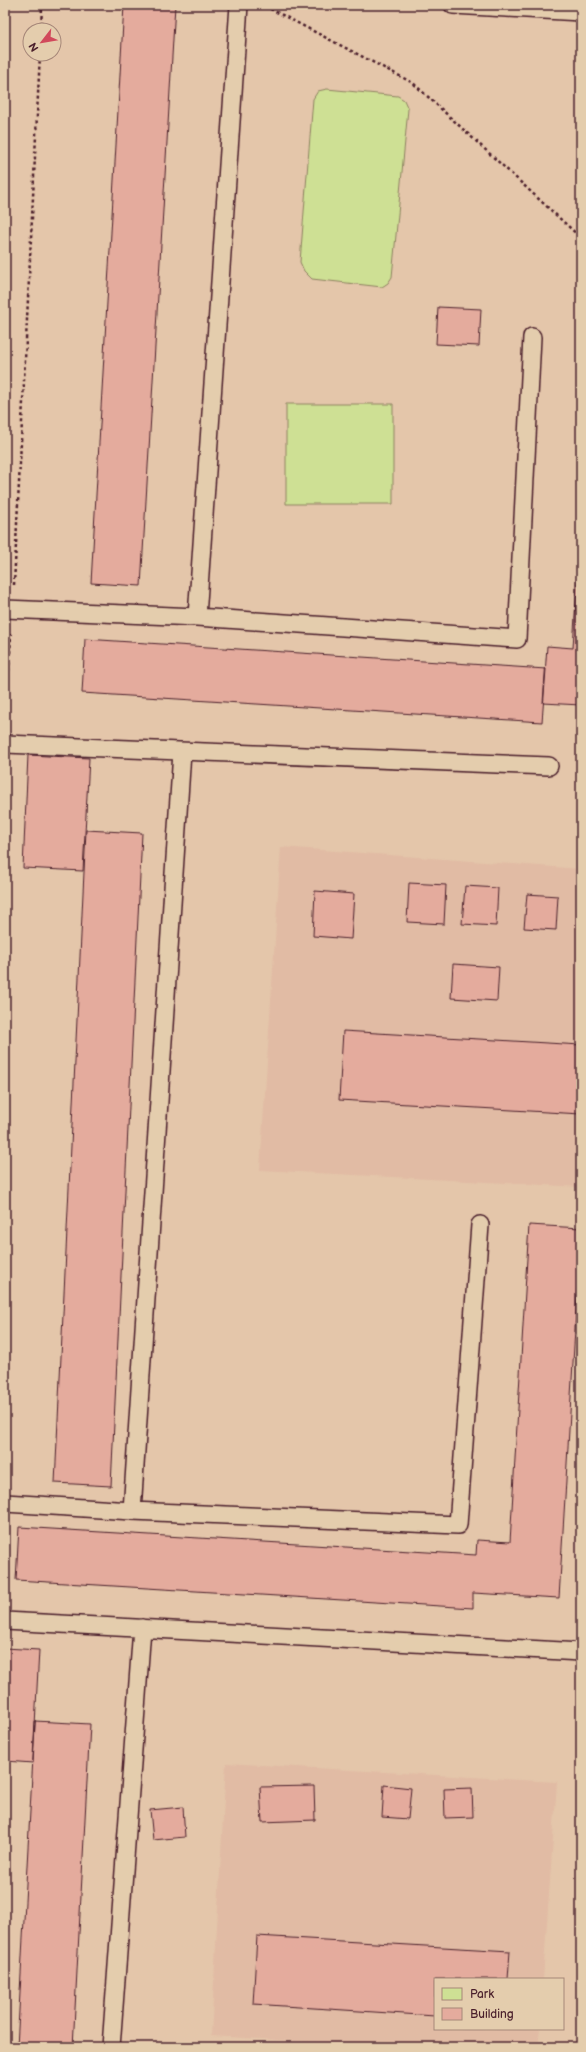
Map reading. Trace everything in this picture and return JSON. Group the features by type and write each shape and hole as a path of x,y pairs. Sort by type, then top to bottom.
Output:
{"lane":[{"path":"197,617 239,5"},
{"path":"453,5 581,12"},
{"path":"9,609 197,617 517,639 532,337"},
{"path":"5,744 548,766"},
{"path":"132,1511 182,752"},
{"path":"5,1503 132,1511 458,1525 480,1225"},
{"path":"5,1621 581,1652"},
{"path":"111,2047 142,1628"}],"path":[{"path":"41,22 42,5"},
{"path":"263,5 413,83 581,238"},
{"path":"6,722 11,639 9,609 40,62"},
{"path":"5,638 11,639"},
{"path":"579,2047 581,2016"}],"shaded area":[{"path":"281,847 581,869 581,1187 260,1170"},
{"path":"226,1763 557,1782 543,1978 434,1978 434,2030 540,2030 538,2047 392,2047 211,2036"}],"green space":[{"path":"327,89 398,96 404,100 408,109 392,277 388,283 382,287 312,279 304,271 300,262 313,99 318,91"},
{"path":"286,404 393,404 393,504 286,504"}],"building":[{"path":"124,5 175,5 141,586 91,583"},
{"path":"438,307 481,309 479,346 436,344"},
{"path":"581,519 581,705 543,703 547,646 573,648"},
{"path":"85,639 546,669 542,722 82,693"},
{"path":"28,755 89,758 83,871 23,868"},
{"path":"86,830 142,833 111,1486 55,1483"},
{"path":"409,883 446,885 444,924 407,922"},
{"path":"465,886 498,888 496,926 462,924"},
{"path":"315,891 354,894 351,939 313,936"},
{"path":"527,894 558,896 556,930 524,928"},
{"path":"453,964 499,967 497,1001 451,998"},
{"path":"343,1031 581,1045 581,1114 339,1100"},
{"path":"529,1225 581,1228 559,1598 473,1593 473,1608 16,1580 19,1527 476,1555 477,1540 510,1542"},
{"path":"5,1648 39,1650 33,1763 5,1761"},
{"path":"35,1721 90,1724 73,2047 17,2047"},
{"path":"384,1785 411,1788 408,1819 382,1817"},
{"path":"314,1786 315,1820 262,1822 260,1787"},
{"path":"472,1788 473,1817 445,1818 444,1789"},
{"path":"183,1807 185,1837 153,1840 150,1810"},
{"path":"257,1936 510,1951 508,1978 434,1978 434,2016 253,2004"}]}
